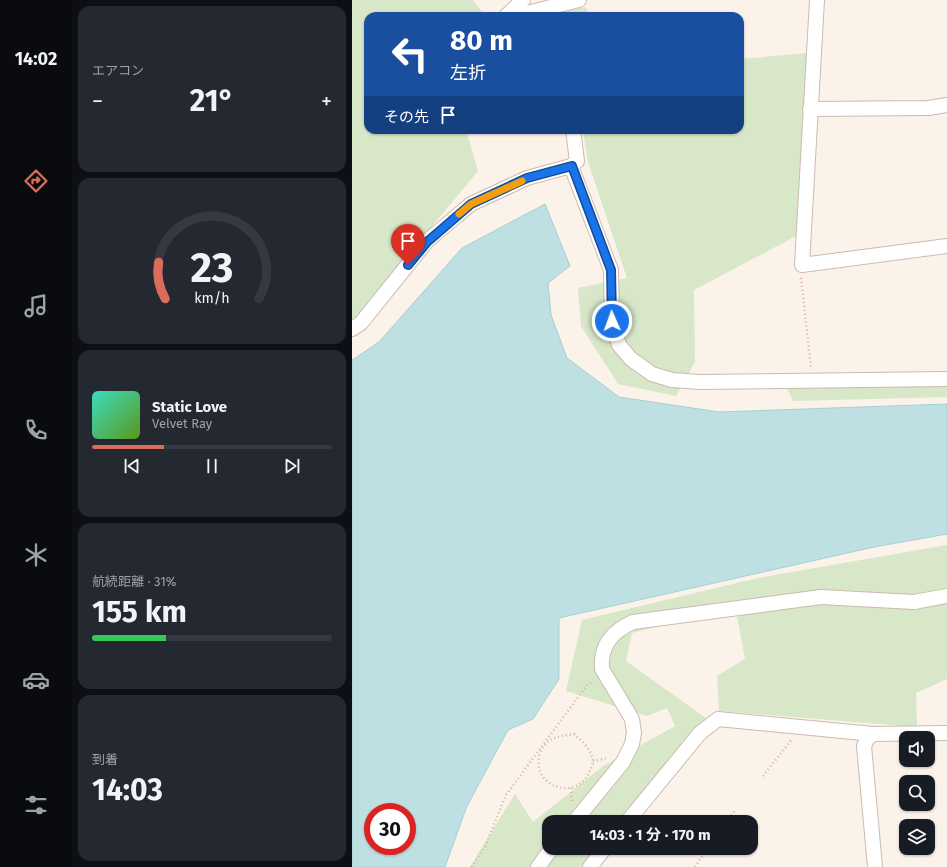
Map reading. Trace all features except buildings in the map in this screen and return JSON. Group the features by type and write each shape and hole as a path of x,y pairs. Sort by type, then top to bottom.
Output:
{"street":[{"path":"510,12 523,0"},
{"path":"531,12 579,0"},
{"path":"817,0 802,265 947,246"},
{"path":"810,109 928,108 947,105"},
{"path":"352,329 361,323 427,242 471,204 527,178 572,166 577,161 574,134"},
{"path":"572,166 611,270 612,321 619,345 631,359 652,374 672,380 700,382 947,379"},
{"path":"580,815 623,762 632,744 634,733 632,719 602,669 601,659 607,642 621,628 633,622 821,598 914,602 947,596"},
{"path":"633,815 700,733 718,719 873,734 947,732"},
{"path":"873,734 867,739 864,746 875,867"},
{"path":"538,867 547,855"},
{"path":"590,867 599,855"}],"path":[{"path":"802,265 800,271 812,381"},
{"path":"472,867 486,844 506,796 587,685"},
{"path":"764,776 794,736 797,726"},
{"path":"574,734 587,746 593,761 587,778 571,788 556,787 542,778 537,763 543,745 556,736 574,734"},
{"path":"731,815 736,809"},
{"path":"695,867 703,855"}],"green space":[{"path":"352,0 473,0 482,12 364,12 364,134 467,134 478,171 358,315 352,320"},
{"path":"585,7 588,12 563,12"},
{"path":"808,53 798,235 694,290 695,362 676,396 618,384 581,326 578,288 627,278 588,162 584,134 744,134 744,59"},
{"path":"947,383 947,397 793,401 787,388"},
{"path":"947,545 947,679 916,693 917,727 719,711 717,676 745,659 735,606 632,633 626,661 710,721 627,815 542,815 542,855 593,855 582,867 470,867 515,794 533,822 603,766 675,726 667,708 647,716 566,691 582,620 758,578"}],"water":[{"path":"545,204 570,266 548,283 551,315 567,358 619,397 719,412 947,404 947,534 874,547 559,618 559,679 533,719 508,730 467,806 445,867 352,867 352,360 379,342 462,248"}],"slow traffic":[{"path":"459,214 471,204 522,181"}],"route":[{"path":"408,265 427,242 471,204 527,178 572,166 611,270 612,321"}]}
